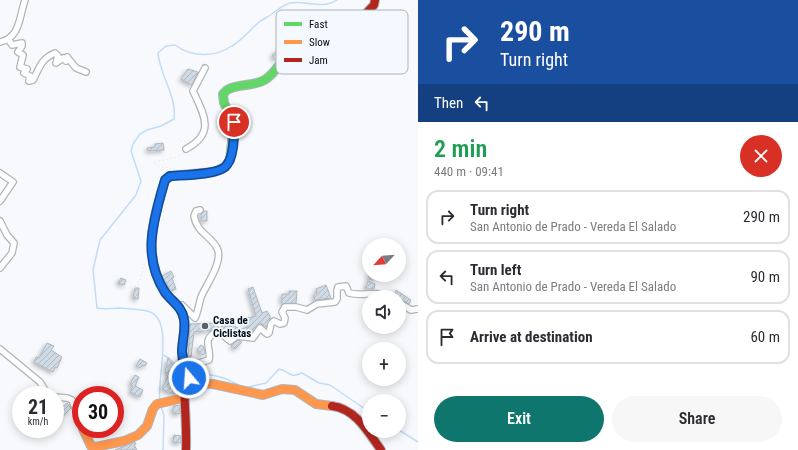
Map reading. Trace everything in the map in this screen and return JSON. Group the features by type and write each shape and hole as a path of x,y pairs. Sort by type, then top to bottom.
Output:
{"street":[{"path":"0,42 9,40 15,34 25,0"},
{"path":"369,10 374,5 375,0"},
{"path":"9,40 12,45 22,43 22,46 18,52 23,55 20,67 27,69 24,73 30,76 29,81 32,81 37,75 40,64 55,53 58,56 56,63 63,58 66,61 67,57 76,68 86,72"},
{"path":"186,450 188,426 187,394 182,351 184,318 178,305 165,292 152,263 152,223 165,180 170,176 214,172 225,167 230,160 234,122 224,103 223,94 227,89 237,86 249,86 265,80 276,65"},
{"path":"186,149 203,134 205,128 201,106 194,91 205,68"},
{"path":"0,173 13,182 0,201"},
{"path":"178,305 182,305 195,318 201,297 213,275 219,254 217,248 197,225 194,216 196,211 200,210"},
{"path":"0,221 7,235 14,243 12,253 0,268"},
{"path":"184,367 209,360 207,343 209,337 218,330 230,341 237,336 253,338 260,328 267,334 269,333 271,324 274,321 283,324 285,318 282,312 285,307 296,307 307,310 318,304 335,302 338,287 346,286 349,293 362,294"},
{"path":"406,308 411,310 418,309"},
{"path":"0,349 40,382 42,386"},
{"path":"184,367 189,372 189,378 199,383 213,384 243,392 262,394 282,389 295,390 316,404 340,407 358,418 381,450"},
{"path":"87,438 90,446 96,447 131,438 142,433 148,425 154,406 182,398 199,383"}],"path":[{"path":"177,169 162,168 157,166 154,162 179,156 186,152 186,149 178,139"},
{"path":"132,289 140,280 147,258 151,253"}],"building":[{"path":"276,52 275,60 272,55"},
{"path":"188,69 198,72 192,85 181,79"},
{"path":"163,143 164,150 148,151 147,148 155,147 155,144"},
{"path":"204,211 207,211 207,221 201,221 201,214"},
{"path":"171,271 174,277 172,278 176,289 171,291 162,276"},
{"path":"121,278 126,280 124,285 118,283"},
{"path":"368,282 375,284 374,289 365,289"},
{"path":"326,285 331,298 315,300 313,296 317,293 316,289"},
{"path":"253,287 262,313 267,311 271,318 266,327 261,323 251,333 237,332 230,336 230,330 224,331 221,326 231,326 231,323 235,323 235,327 241,329 248,327 247,318 256,316 248,289"},
{"path":"135,288 139,288 138,299 133,298"},
{"path":"289,291 297,291 296,303 282,304 282,294 289,294"},
{"path":"406,297 411,300 409,304 406,302"},
{"path":"217,323 218,327 211,330 194,332 191,357 188,357 190,324"},
{"path":"238,340 242,342 235,349 231,346"},
{"path":"47,343 54,346 51,350 62,357 57,368 55,367 53,372 34,362 36,357 39,358"},
{"path":"201,345 204,347 205,353 203,355 197,350"},
{"path":"168,358 178,372 179,379 174,382 179,384 179,387 174,394 162,389 169,373 165,372"},
{"path":"140,359 147,363 145,366 142,365 140,368 136,366"},
{"path":"135,375 139,377 135,386 143,390 140,397 130,392 133,386 130,384"},
{"path":"67,403 71,408 64,415 64,406"},
{"path":"180,405 180,414 173,413 173,406"},
{"path":"174,435 181,436 181,443 173,442"},
{"path":"135,442 136,444 134,445 137,450 115,450"}],"waterway":[{"path":"277,10 285,5 296,2 320,5 332,3 337,0"},
{"path":"160,401 159,392 163,351 161,325 156,316 147,311 137,309 97,308 93,270 100,240 136,195 141,181 131,151 133,144 140,134 174,119 173,102 159,61 158,53 166,46 175,45 195,54 218,53 236,44 259,22 276,10"},
{"path":"163,355 169,358 180,369"},
{"path":"192,373 207,374 219,377 244,388 266,383 279,369 291,375 302,373 319,383 330,385 362,407"},
{"path":"161,406 164,416 163,450"},
{"path":"406,434 418,442"}],"traffic: fast":[{"path":"161,193 165,180 170,176 214,172 225,167 230,160 234,122 224,103 223,94 227,90 237,86 262,81 271,75 276,69"}],"traffic: slow":[{"path":"87,438 91,446 96,447 124,441 138,435 147,426 153,409 157,404 183,398 199,383 213,384 263,395 282,389 295,390 316,404 332,406"}],"traffic: jam":[{"path":"369,10 374,5 375,0"},
{"path":"161,193 157,206 153,231 152,256 159,281 165,293 179,308 184,320 185,328 182,353 186,450"},
{"path":"332,406 340,408 355,416 381,450"}],"place":[{"name":"Casa de Ciclistas","path":"205,326"}],"route":[{"path":"189,378 189,372 184,367 182,351 184,318 178,305 165,292 152,263 152,223 165,180 170,176 214,172 225,167 230,160 232,152 234,122"}]}
